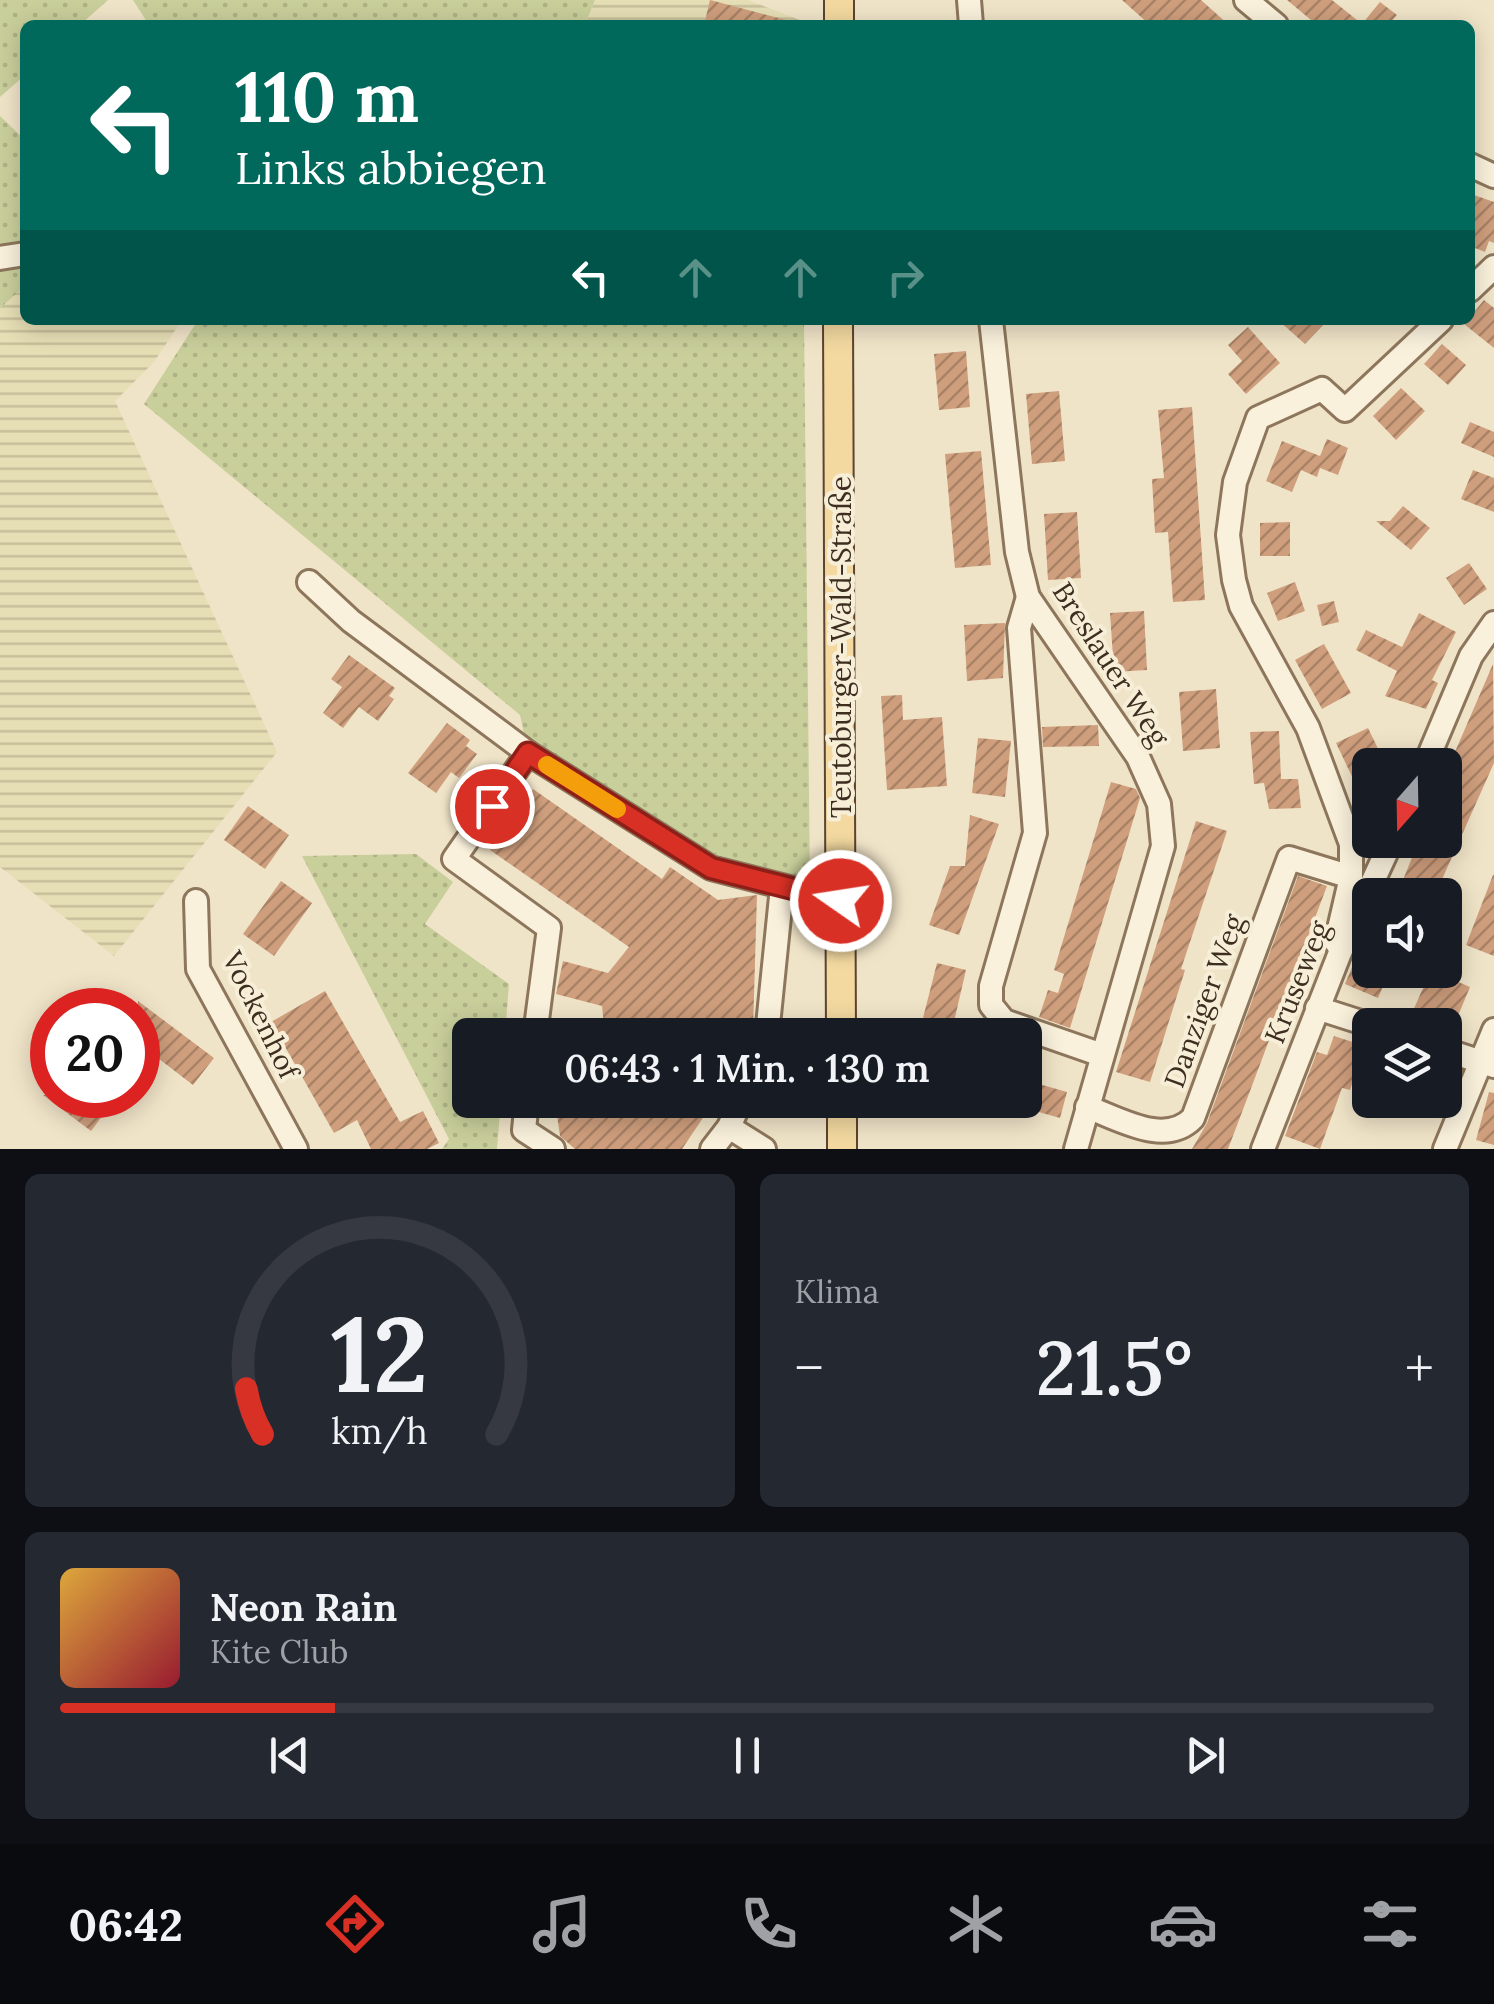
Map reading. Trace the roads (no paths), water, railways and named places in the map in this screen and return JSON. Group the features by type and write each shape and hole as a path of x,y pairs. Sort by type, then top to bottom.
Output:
{"main road":[{"name":"Teutoburger-Wald-Straße","path":"838,325 842,1018"},
{"path":"842,1118 842,1149"}],"street":[{"path":"1246,0 1270,20"},
{"path":"1475,285 1494,267"},
{"name":"Breslauer Weg","path":"992,325 1017,552 1028,597 1138,756 1159,804 1162,826 1163,846 1076,1149"},
{"path":"1341,950 1336,942 1351,877 1351,844 1308,728 1241,606 1228,535 1235,482 1258,418 1322,389 1345,410 1436,325"},
{"path":"309,582 351,621 528,753 711,868 841,901"},
{"path":"1028,597 1019,628 1035,833 990,986 991,1006 1004,1021 1102,1055"},
{"path":"1431,748 1470,656 1494,622"},
{"path":"528,753 454,859 548,928 537,1018"},
{"name":"Danziger Weg","path":"1087,1108 1164,1133 1180,1132 1193,1118 1289,858 1329,867 1351,877"},
{"name":"Kruseweg","path":"1263,1149 1341,950 1384,858"},
{"path":"768,1018 782,887"},
{"name":"Vockenhof","path":"196,901 198,970 296,1149"},
{"path":"1317,1008 1352,1019"},
{"path":"1445,1149 1487,1064 1494,1030"},
{"path":"1462,1056 1487,1064"},
{"path":"525,1118 524,1130 553,1149"},
{"path":"712,1149 733,1118"},
{"path":"729,1127 764,1149"}]}
